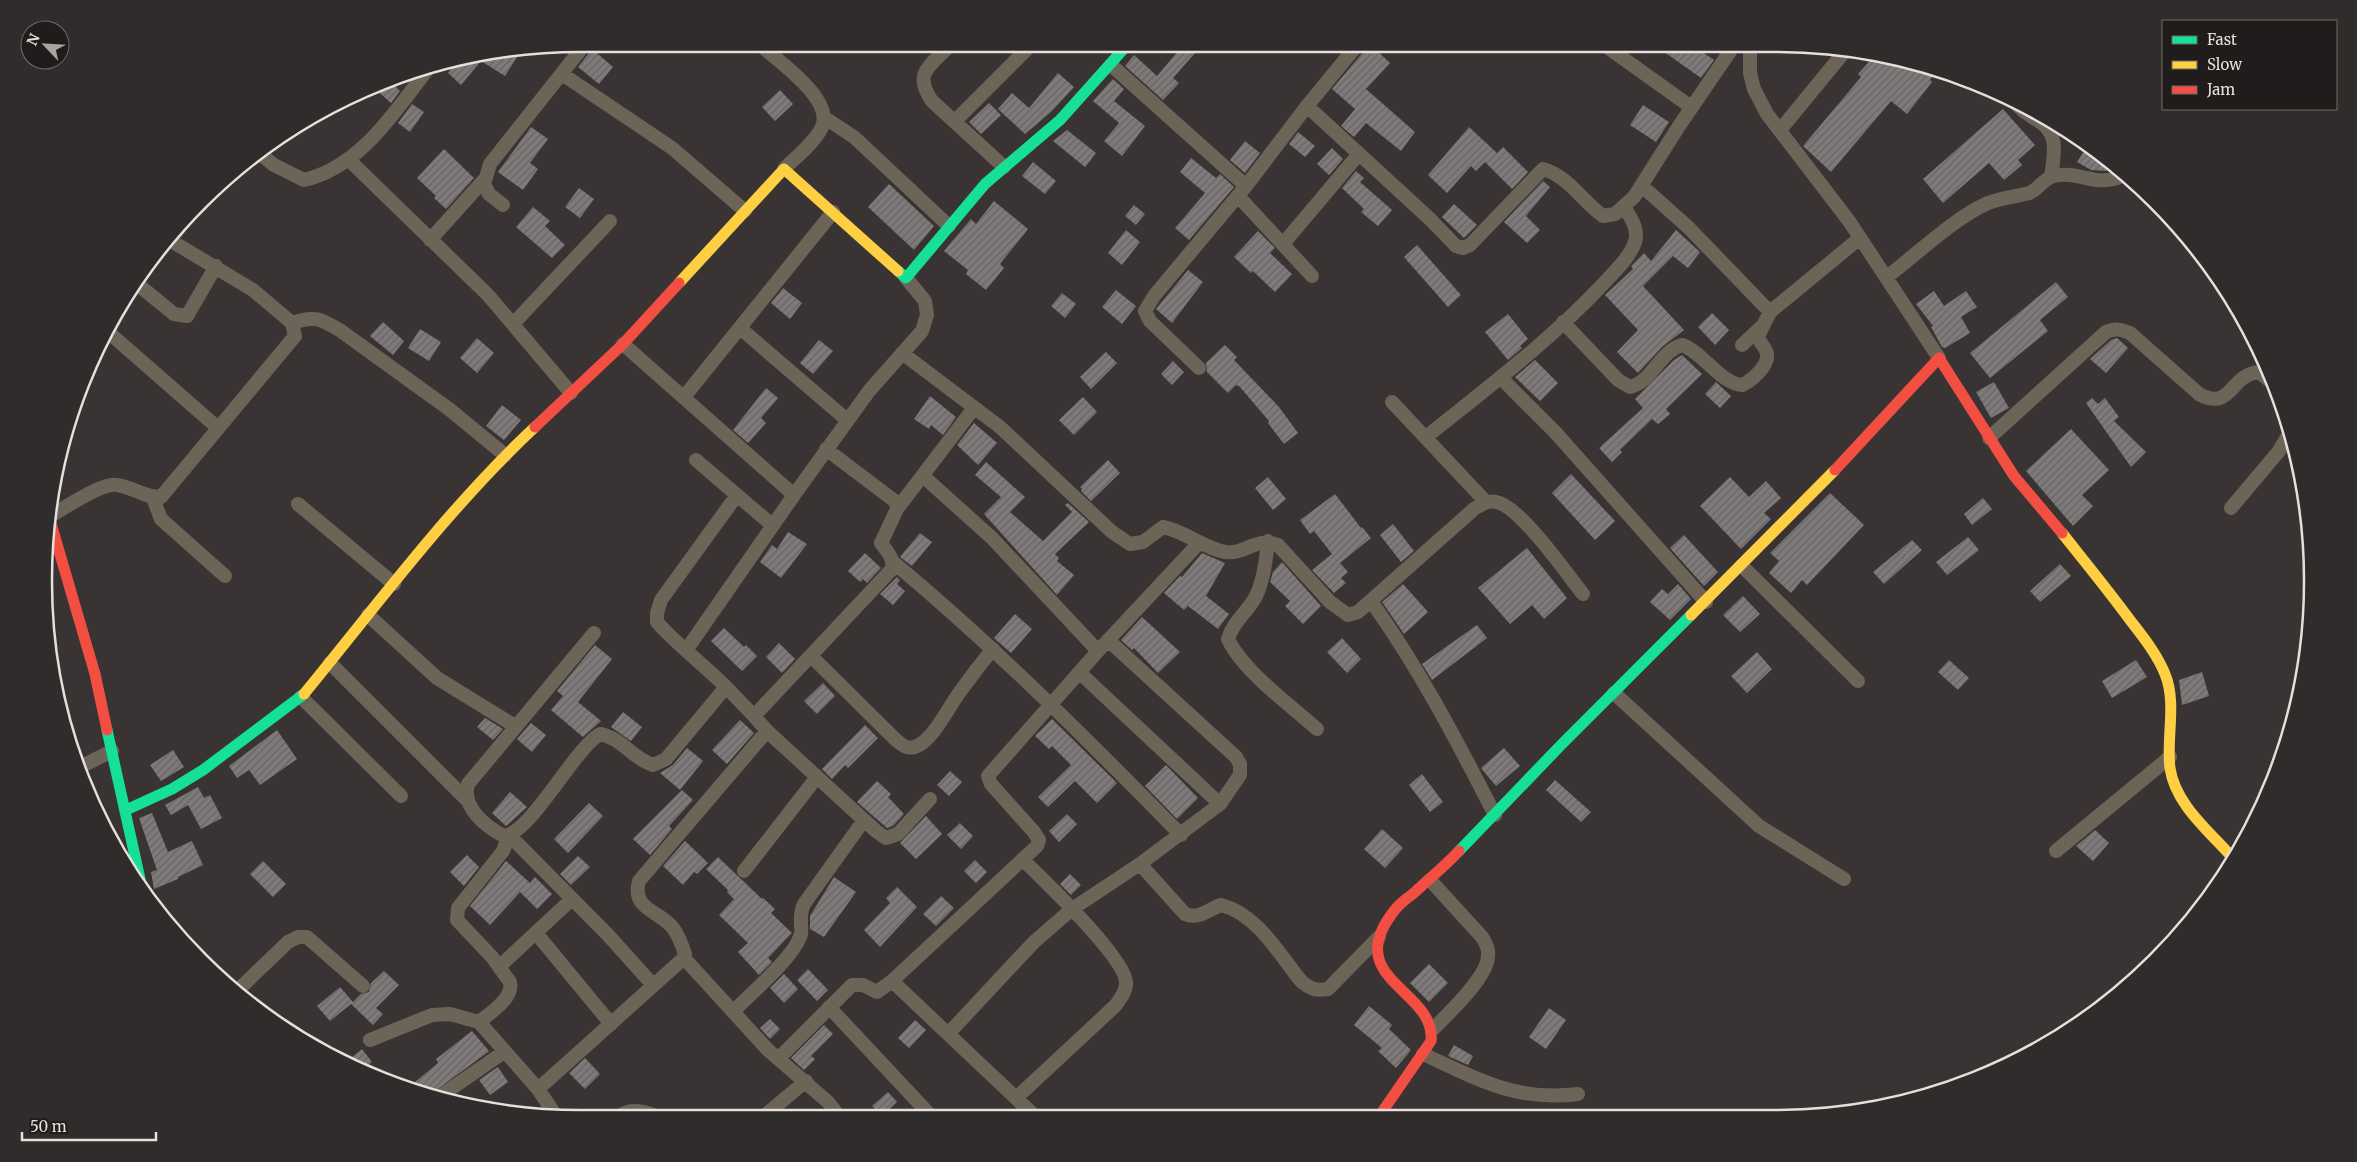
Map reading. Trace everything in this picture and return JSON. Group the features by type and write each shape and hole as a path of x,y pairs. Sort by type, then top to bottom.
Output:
{"street":[{"path":"430,240 484,180 490,164 579,52"},
{"path":"126,810 172,789 203,770 301,697 394,584 506,454 534,425 623,344 822,129 825,118 823,106 813,92 769,52"},
{"path":"944,52 925,72 922,80 925,90 932,101 1004,167"},
{"path":"955,121 1024,52"},
{"path":"906,278 985,184 1060,120 1122,52"},
{"path":"1199,368 1150,321 1145,311 1154,296 1242,191 1306,106 1351,52"},
{"path":"1614,52 1691,107"},
{"path":"1306,106 1431,220 1456,246 1463,248 1470,245 1543,169 1552,172 1564,180 1603,216 1614,214 1624,207 1642,186 1691,107 1729,52"},
{"path":"1750,52 1750,73 1754,89 1766,114 1780,130 1887,277 2014,476 2100,579 2155,654 2166,676 2170,768 2174,784 2184,804 2229,853"},
{"path":"1780,130 1840,57"},
{"path":"1111,65 1242,191 1283,244 1312,276"},
{"path":"562,74 672,148 745,212"},
{"path":"265,157 304,180 322,176 349,160 386,122 420,78"},
{"path":"825,118 854,137 949,226"},
{"path":"2048,128 2052,132 2054,143 2051,177"},
{"path":"1283,244 1358,155"},
{"path":"349,160 488,295 571,393"},
{"path":"687,649 772,525 869,390 922,331 927,315 925,301 906,278 784,169"},
{"path":"1887,277 1971,212 2008,195 2030,192 2051,177 2064,175 2106,182 2117,178"},
{"path":"484,180 489,194 503,205"},
{"path":"1642,186 1690,228 1770,312"},
{"path":"1426,438 1501,378 1564,322 1590,298 1631,251 1636,241 1636,230 1624,207"},
{"path":"684,397 833,212"},
{"path":"514,324 610,221"},
{"path":"1564,322 1618,380 1630,387 1641,382 1672,350 1682,345 1698,354 1730,381 1742,385 1748,382 1765,362 1767,355 1758,336 1770,312 1860,238"},
{"path":"57,512 108,485 124,486 153,498 161,497 294,336 292,323 252,290 176,243"},
{"path":"142,286 174,314 187,316 216,266"},
{"path":"292,323 308,317 322,320 341,331 449,408 506,454"},
{"path":"1742,345 1761,327"},
{"path":"740,328 847,420"},
{"path":"1989,438 2106,332 2112,329 2120,329 2130,333 2199,394 2209,399 2223,398 2245,376 2259,372 2262,374"},
{"path":"113,336 218,428"},
{"path":"623,344 794,495"},
{"path":"902,353 1014,440 1124,542 1136,544 1163,526 1174,529 1199,543 1225,552 1237,552 1253,544 1268,541 1278,545 1340,610 1348,615 1371,601 1474,509 1486,502 1504,504 1516,512 1583,594"},
{"path":"1140,864 1185,914 1191,917 1199,916 1222,904 1241,912 1252,921 1301,981 1309,988 1318,991 1328,989 1379,937 1394,910 1430,880 1742,566 1815,492 1939,358"},
{"path":"1501,378 1555,432 1706,602"},
{"path":"1392,402 1486,502"},
{"path":"974,408 897,509 880,543 893,562 993,649 1051,703 1181,835"},
{"path":"2231,508 2279,451 2285,441"},
{"path":"826,450 890,496 896,502 897,509"},
{"path":"696,460 772,525"},
{"path":"923,476 992,538 1098,651"},
{"path":"737,495 661,600 657,612 657,622 726,687 767,731 886,838 898,834 930,800"},
{"path":"153,498 161,519 225,576"},
{"path":"298,504 394,584"},
{"path":"55,537 95,674 137,868"},
{"path":"1268,541 1264,569 1256,595 1232,626 1228,639 1234,652 1247,666 1318,729"},
{"path":"779,1058 852,985 863,985 877,992 892,981 1036,846 1039,840 988,778 1051,703 1199,543"},
{"path":"754,716 887,576 893,562"},
{"path":"1742,566 1858,681"},
{"path":"1371,601 1402,644 1422,678 1495,815"},
{"path":"368,615 437,678 515,726"},
{"path":"466,800 466,790 472,778 594,633"},
{"path":"948,1034 1016,961 1072,909 1181,835 1220,804 1240,775 1240,764 1236,757 1108,640"},
{"path":"811,656 896,740 905,747 911,748 924,742 993,649"},
{"path":"330,663 466,800 471,808 494,830 504,836 510,836 653,985"},
{"path":"1080,673 1220,804"},
{"path":"479,1022 510,992 510,982 500,966 463,926 456,914 461,903 503,851 510,836 547,798 594,738 600,734 608,735 645,763 653,765 660,763 726,687"},
{"path":"1614,693 1759,826 1844,879"},
{"path":"301,697 400,796"},
{"path":"538,1089 684,958 686,954 673,928 639,900 637,890 639,881 767,731"},
{"path":"86,764 112,751"},
{"path":"2056,850 2170,757"},
{"path":"744,871 817,777"},
{"path":"733,1012 772,973 801,936 799,919 804,904 864,820"},
{"path":"1016,1098 1115,1006 1126,989 1126,981 1118,964 1072,909 1023,860"},
{"path":"1430,880 1482,938 1487,946 1489,957 1468,993 1432,1030"},
{"path":"500,966 572,899"},
{"path":"536,933 611,1024"},
{"path":"242,986 288,942 298,937 307,937 363,986"},
{"path":"1379,937 1377,954 1384,970 1427,1017 1432,1030 1431,1041 1384,1110"},
{"path":"684,958 733,1012 779,1058 806,1081 833,1110"},
{"path":"892,981 1029,1110"},
{"path":"829,1007 925,1110"},
{"path":"370,1040 432,1015 450,1014 479,1022 538,1089 551,1108"},
{"path":"447,1092 504,1052"},
{"path":"1423,1054 1510,1091 1529,1096 1552,1097 1578,1094"},
{"path":"772,1110 806,1081"}],"building":[{"path":"590,52 596,52 613,67 599,84 578,67"},
{"path":"1177,52 1196,52 1173,78 1179,83 1163,100 1125,66 1134,55 1157,76"},
{"path":"1363,52 1378,52 1390,63 1366,89 1415,132 1401,151 1366,123 1354,137 1341,126 1355,109 1332,89"},
{"path":"1664,52 1702,52 1714,60 1701,78"},
{"path":"516,57 505,76 483,62"},
{"path":"1869,61 1932,77 1930,80 1932,82 1907,114 1891,101 1831,172 1803,146 1861,77 1858,74"},
{"path":"480,63 461,85 448,73 451,69"},
{"path":"1058,73 1074,87 1052,111 1025,134 998,109 1012,93 1029,108"},
{"path":"1113,79 1124,89 1114,101 1145,126 1122,156 1104,141 1119,123 1093,101"},
{"path":"396,87 400,91 391,103 379,93"},
{"path":"780,90 793,104 775,121 762,107"},
{"path":"989,103 1001,115 981,134 969,122"},
{"path":"412,104 424,112 410,132 398,123"},
{"path":"1643,105 1669,122 1656,142 1630,125"},
{"path":"2003,109 2035,145 2018,160 2022,165 2004,180 1989,163 1943,203 1923,179"},
{"path":"531,127 548,139 530,163 538,169 523,190 498,172"},
{"path":"1469,127 1497,153 1503,147 1528,172 1512,189 1485,162 1476,171 1471,166 1447,193 1428,175"},
{"path":"1067,130 1096,153 1085,167 1053,141"},
{"path":"1298,132 1315,146 1305,157 1289,144"},
{"path":"1245,141 1260,153 1245,173 1230,160"},
{"path":"1332,148 1343,159 1329,175 1317,164"},
{"path":"444,149 474,178 446,209 434,198 436,196 417,178"},
{"path":"2084,152 2107,169 2091,170 2077,162"},
{"path":"1191,158 1216,178 1220,174 1234,187 1189,240 1175,228 1205,193 1180,172"},
{"path":"1033,162 1056,181 1045,194 1022,176"},
{"path":"1356,171 1364,178 1360,182 1392,210 1378,226 1361,212 1364,209 1342,188"},
{"path":"1543,181 1550,187 1526,216 1540,230 1527,243 1504,222"},
{"path":"889,184 934,226 914,250 868,207"},
{"path":"579,188 594,199 580,218 565,207"},
{"path":"994,201 1028,229 1000,264 1004,268 986,290 966,274 968,270 944,251 971,219 976,224"},
{"path":"1454,204 1477,225 1464,238 1442,217"},
{"path":"1134,205 1145,214 1136,225 1125,216"},
{"path":"533,207 550,221 545,226 565,245 552,258 516,227"},
{"path":"1126,230 1140,242 1122,265 1108,253"},
{"path":"1676,230 1700,252 1688,268 1673,256 1643,286 1684,330 1662,347 1638,373 1617,352 1638,330 1605,295 1633,269 1631,266 1644,253 1651,261"},
{"path":"1258,231 1275,248 1270,253 1292,274 1275,292 1253,271 1251,273 1234,257"},
{"path":"1417,245 1461,295 1448,307 1404,257"},
{"path":"1188,270 1203,282 1172,323 1156,309"},
{"path":"2056,282 2068,297 2040,320 2048,331 1990,378 1970,353"},
{"path":"783,288 802,303 790,319 771,303"},
{"path":"1116,290 1136,306 1122,324 1102,307"},
{"path":"1934,291 1944,306 1966,291 1977,307 1961,317 1970,333 1945,348 1942,347 1931,327 1933,326 1916,304"},
{"path":"1062,293 1076,304 1065,318 1051,306"},
{"path":"1712,313 1729,330 1715,345 1698,327"},
{"path":"1508,314 1528,339 1520,346 1522,348 1508,360 1485,332"},
{"path":"383,322 404,341 393,355 370,336"},
{"path":"420,329 441,342 429,361 408,348"},
{"path":"477,338 494,353 477,373 460,358"},
{"path":"2117,338 2128,348 2106,373 2090,359 2111,340"},
{"path":"819,340 833,351 813,374 800,363"},
{"path":"1225,345 1237,357 1234,360 1279,407 1298,433 1284,444 1268,423 1269,421 1239,386 1236,385 1228,393 1207,372 1206,363"},
{"path":"1106,352 1117,363 1091,389 1080,377"},
{"path":"1682,355 1702,374 1666,409 1670,414 1658,424 1652,419 1620,450 1622,452 1612,462 1599,448 1643,408 1635,399 1674,360"},
{"path":"1535,360 1558,383 1540,401 1515,377"},
{"path":"1173,361 1184,372 1172,385 1161,374"},
{"path":"1716,382 1731,396 1720,408 1705,394"},
{"path":"1994,382 2009,408 1991,418 1976,392"},
{"path":"766,388 778,398 761,418 766,423 748,443 733,430"},
{"path":"930,396 956,417 943,435 931,425 929,429 914,419"},
{"path":"1083,397 1097,412 1074,435 1059,420"},
{"path":"2092,398 2098,404 2105,398 2119,417 2114,421 2146,452 2131,467 2086,403"},
{"path":"502,405 521,420 504,440 486,426"},
{"path":"974,423 997,443 978,465 957,445"},
{"path":"2071,429 2109,470 2082,495 2093,506 2073,526 2026,471"},
{"path":"1108,460 1120,473 1091,501 1081,491 1080,487"},
{"path":"986,462 1025,497 1010,512 1043,541 1072,512 1065,505 1068,503 1089,522 1055,554 1059,558 1057,561 1074,575 1057,595 984,514 1001,497 975,475"},
{"path":"1571,474 1615,521 1595,540 1552,493"},
{"path":"1268,477 1286,499 1273,510 1255,488"},
{"path":"1730,477 1749,497 1766,481 1781,498 1764,513 1771,519 1741,549 1700,506"},
{"path":"1830,493 1864,525 1807,585 1802,580 1791,593 1769,573 1779,561 1770,553"},
{"path":"1335,494 1371,538 1340,563 1348,572 1341,578 1346,583 1334,593 1312,570 1332,554 1314,531 1310,534 1300,520"},
{"path":"1983,498 1992,509 1972,525 1964,514"},
{"path":"1393,524 1414,551 1401,562 1380,535"},
{"path":"788,532 807,544 781,578 760,562 772,545 777,549"},
{"path":"920,533 932,542 912,566 900,557"},
{"path":"1684,535 1718,572 1704,586 1670,548"},
{"path":"1968,537 1979,550 1947,575 1936,562"},
{"path":"1912,540 1922,550 1884,584 1873,572"},
{"path":"1527,548 1567,598 1544,619 1532,605 1510,624 1478,588"},
{"path":"865,553 881,568 867,583 863,579 860,582 848,571"},
{"path":"1202,553 1225,563 1206,596 1229,614 1218,629 1188,606 1184,610 1164,593 1180,576 1182,577"},
{"path":"1282,562 1321,606 1303,624 1285,606 1290,601 1270,582 1273,572"},
{"path":"2060,564 2071,576 2040,602 2030,591"},
{"path":"897,577 900,580 897,584 905,591 893,605 880,594"},
{"path":"1403,584 1428,612 1404,634 1382,602"},
{"path":"1678,584 1691,599 1670,620 1650,602 1662,589 1668,594"},
{"path":"1743,596 1760,614 1740,632 1723,615"},
{"path":"1015,614 1032,629 1011,653 994,638"},
{"path":"1142,617 1180,652 1158,673 1134,648 1132,650 1121,640"},
{"path":"1477,625 1487,638 1432,680 1422,664"},
{"path":"724,628 744,647 746,645 757,656 742,671 711,641"},
{"path":"1342,638 1361,659 1347,673 1327,652"},
{"path":"779,643 795,659 782,673 766,657"},
{"path":"595,645 612,659 578,702 601,721 583,737 551,710 563,696 557,691"},
{"path":"1757,652 1772,669 1747,693 1731,676"},
{"path":"1949,660 1969,678 1958,690 1938,672"},
{"path":"2136,660 2147,677 2112,698 2102,681"},
{"path":"2202,672 2209,696 2182,705 2179,680"},
{"path":"823,683 835,696 817,714 804,701"},
{"path":"623,712 642,727 631,741 611,727"},
{"path":"485,718 503,729 493,740 477,727"},
{"path":"1052,719 1117,783 1097,803 1075,781 1048,807 1038,797 1071,765 1052,746 1049,749 1035,736"},
{"path":"740,720 754,733 727,764 712,750"},
{"path":"531,723 546,735 532,752 517,739"},
{"path":"865,725 878,738 848,768 845,765 832,779 822,769"},
{"path":"277,730 297,759 260,785 249,770 237,778 229,766"},
{"path":"687,748 703,761 680,790 660,773 673,765"},
{"path":"1504,748 1520,766 1496,786 1481,768"},
{"path":"173,750 184,767 161,781 150,765"},
{"path":"1166,765 1198,798 1177,819 1145,786"},
{"path":"950,771 962,782 949,796 937,785"},
{"path":"1422,774 1443,802 1430,812 1409,785"},
{"path":"1555,780 1591,812 1581,822 1546,790"},
{"path":"877,781 891,794 888,797 904,814 893,826 887,828 857,802"},
{"path":"198,787 204,798 210,795 222,818 201,829 188,805 171,815 165,805"},
{"path":"682,790 693,800 669,826 672,829 650,855 633,839"},
{"path":"510,792 527,807 506,826 492,813"},
{"path":"589,803 603,816 568,853 554,839"},
{"path":"152,813 168,852 192,841 203,865 178,877 178,879 154,889 151,872 157,870 139,818"},
{"path":"1067,814 1077,824 1059,842 1049,831"},
{"path":"926,816 942,834 916,859 900,843"},
{"path":"960,823 973,836 961,849 947,835"},
{"path":"1382,829 1403,848 1385,868 1364,849"},
{"path":"2095,830 2109,843 2093,861 2076,846"},
{"path":"685,841 708,863 697,874 694,872 683,885 663,866"},
{"path":"467,855 479,867 464,886 450,872"},
{"path":"578,856 590,867 571,885 560,874"},
{"path":"718,857 775,909 771,913 792,933 768,958 772,962 759,975 738,952 748,943 719,915 734,899 727,892 728,890 706,869"},
{"path":"975,860 987,872 976,883 964,871"},
{"path":"263,861 286,884 273,897 250,874"},
{"path":"506,861 530,883 535,877 552,894 537,909 520,892 490,925 470,906"},
{"path":"1070,874 1081,885 1071,895 1060,884"},
{"path":"834,877 856,892 824,937 810,929 810,916"},
{"path":"897,887 917,907 880,947 864,930 890,903 886,898"},
{"path":"941,896 954,908 936,926 923,914"},
{"path":"1429,964 1448,983 1429,1002 1410,983"},
{"path":"808,969 828,990 817,1001 797,980"},
{"path":"384,971 399,985 376,1008 383,1014 373,1025 351,1004 330,1021 317,1006 340,987 353,1002 361,994 369,992 371,983"},
{"path":"784,974 798,989 784,1003 770,988"},
{"path":"1369,1006 1392,1025 1389,1029 1411,1050 1396,1068 1378,1051 1382,1048 1354,1025"},
{"path":"1549,1008 1566,1020 1546,1049 1529,1037"},
{"path":"770,1019 780,1029 770,1039 760,1028"},
{"path":"915,1020 926,1030 909,1048 898,1038"},
{"path":"824,1025 833,1034 811,1056 815,1059 804,1070 791,1058"},
{"path":"472,1031 489,1051 438,1089 415,1082 438,1063 436,1059"},
{"path":"1454,1045 1473,1056 1468,1065 1448,1056"},
{"path":"362,1049 372,1062 369,1065 352,1057"},
{"path":"585,1058 600,1074 585,1089 569,1073"},
{"path":"498,1067 508,1082 490,1095 479,1080"},
{"path":"888,1092 897,1102 888,1110 876,1110 872,1106"}],"traffic: fast":[{"path":"898,271 906,278 985,184 1060,120 1121,52"},
{"path":"1459,851 1561,745 1691,615"},
{"path":"126,810 172,789 203,770 304,694"},
{"path":"107,730 138,868"}],"traffic: slow":[{"path":"679,283 784,169 898,271"},
{"path":"304,694 444,522 504,457 535,427"},
{"path":"1691,615 1835,470"},
{"path":"2062,533 2145,639 2162,667 2170,697 2169,757 2173,781 2194,816 2229,853"}],"traffic: jam":[{"path":"535,427 623,344 679,283"},
{"path":"1835,470 1939,358 2014,476 2062,533"},
{"path":"55,537 95,674 107,730"},
{"path":"1383,1110 1431,1041 1429,1023 1420,1008 1383,969 1378,953 1380,934 1398,906 1459,851"}]}
